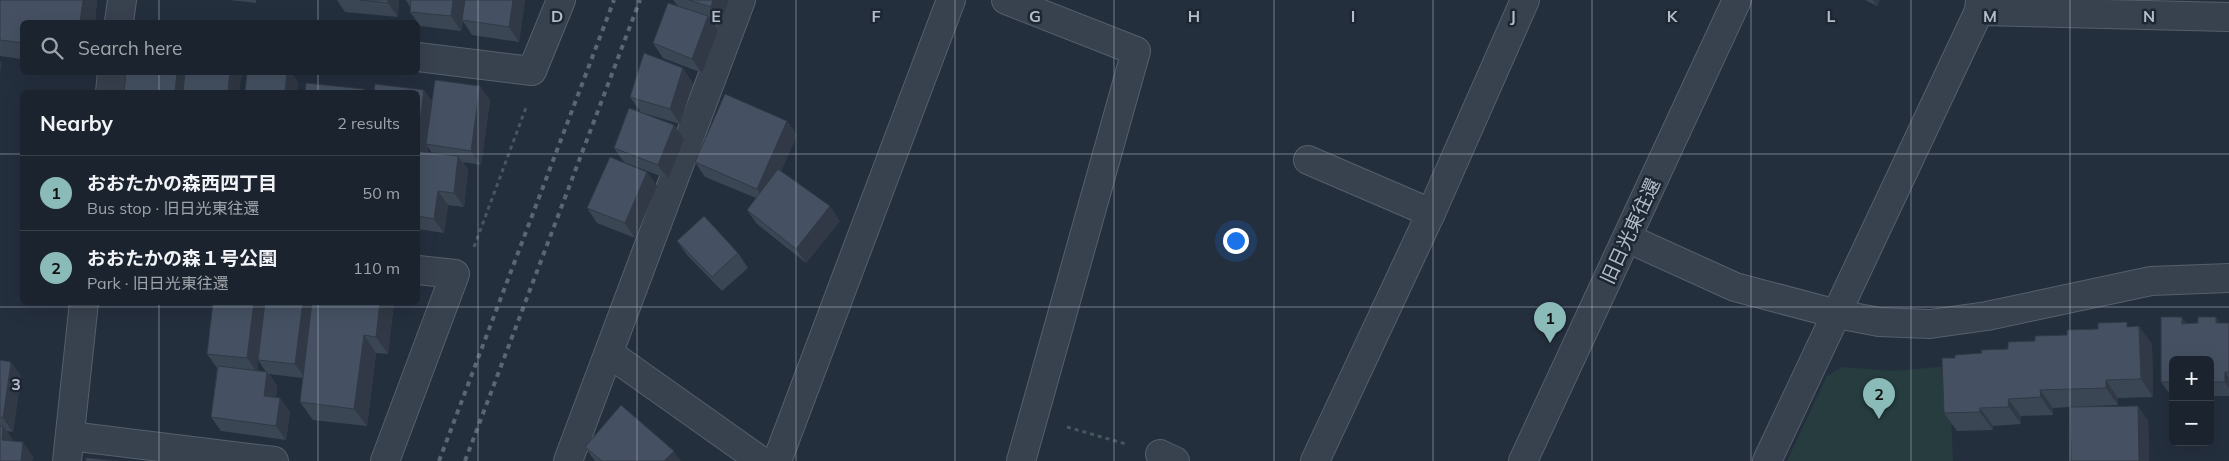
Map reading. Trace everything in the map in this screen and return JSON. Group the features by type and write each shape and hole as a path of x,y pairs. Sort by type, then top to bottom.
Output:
{"street":[{"path":"119,20 122,0"},
{"path":"420,57 532,70 561,0"},
{"path":"568,461 610,354 742,0"},
{"path":"777,461 951,0"},
{"path":"1006,0 1136,51 1021,461"},
{"path":"1314,461 1431,213 1525,0"},
{"name":"旧日光東往還","path":"1523,461 1736,0"},
{"path":"1767,461 1979,6 2229,17"},
{"path":"110,90 112,75"},
{"path":"1308,160 1431,213"},
{"path":"1627,238 1735,287 1837,314 1879,322 1930,324 1987,316 2152,281 2229,278"},
{"path":"385,461 455,274 420,270"},
{"path":"84,305 68,448 274,461"},
{"path":"610,354 761,461"}],"path":[{"path":"455,274 474,247 529,99 532,70"},
{"path":"1033,416 1167,457"}],"green space":[{"path":"1949,366 1953,461 1787,461 1827,376 1843,367 1893,371"}],"building":[{"path":"0,0 83,0 80,20 20,20 20,43 0,40"},
{"path":"360,0 388,0 388,3"},
{"path":"411,0 453,0 451,16 410,12"},
{"path":"465,0 513,0 509,27 462,20"},
{"path":"689,0 713,0 711,7"},
{"path":"668,3 708,16 692,59 653,43"},
{"path":"644,53 683,68 670,109 630,97"},
{"path":"126,75 177,75 175,90 124,90"},
{"path":"185,75 230,75 228,90 183,90"},
{"path":"247,75 287,75 285,90 245,90"},
{"path":"435,80 480,86 471,151 426,144"},
{"path":"306,83 364,89 364,90 305,90"},
{"path":"375,84 424,90 420,122 420,90 374,90"},
{"path":"725,94 787,121 757,189 695,162"},
{"path":"629,108 674,125 658,165 614,148"},
{"path":"420,151 458,156 454,193 438,191 434,219 420,216"},
{"path":"610,157 647,172 625,223 587,208"},
{"path":"778,169 830,206 796,249 747,210"},
{"path":"704,216 738,253 712,277 677,241"},
{"path":"213,305 254,305 247,358 207,354"},
{"path":"265,305 303,305 295,364 258,360"},
{"path":"312,305 380,305 376,337 364,335 354,409 300,402"},
{"path":"2161,317 2182,317 2182,324 2198,323 2198,317 2216,317 2216,323 2229,323 2229,372 2225,372 2225,382 2214,382 2214,356 2169,356 2169,382 2161,382"},
{"path":"2127,322 2127,327 2139,326 2141,379 2106,380 2106,388 2040,390 2041,397 2008,399 2009,407 1980,408 1980,412 1944,413 1942,358 1955,358 1955,355 1982,353 1981,350 2008,349 2008,342 2035,341 2035,336 2067,335 2067,330 2098,329 2098,323"},
{"path":"0,360 11,362 3,418 0,417"},
{"path":"218,366 267,372 264,396 280,398 276,426 211,417"},
{"path":"621,405 674,451 664,461 602,461 585,447"},
{"path":"2138,406 2139,461 2071,461 2070,407"},
{"path":"0,426 3,426 2,440 23,442 21,461 0,461"},
{"path":"86,458 118,461 86,461"}],"railway":[{"path":"439,461 614,0"},
{"path":"465,461 640,0"}],"place":[{"name":"おおたかの森西四丁目","path":"1550,343"},
{"name":"おおたかの森１号公園","path":"1879,419"}]}
